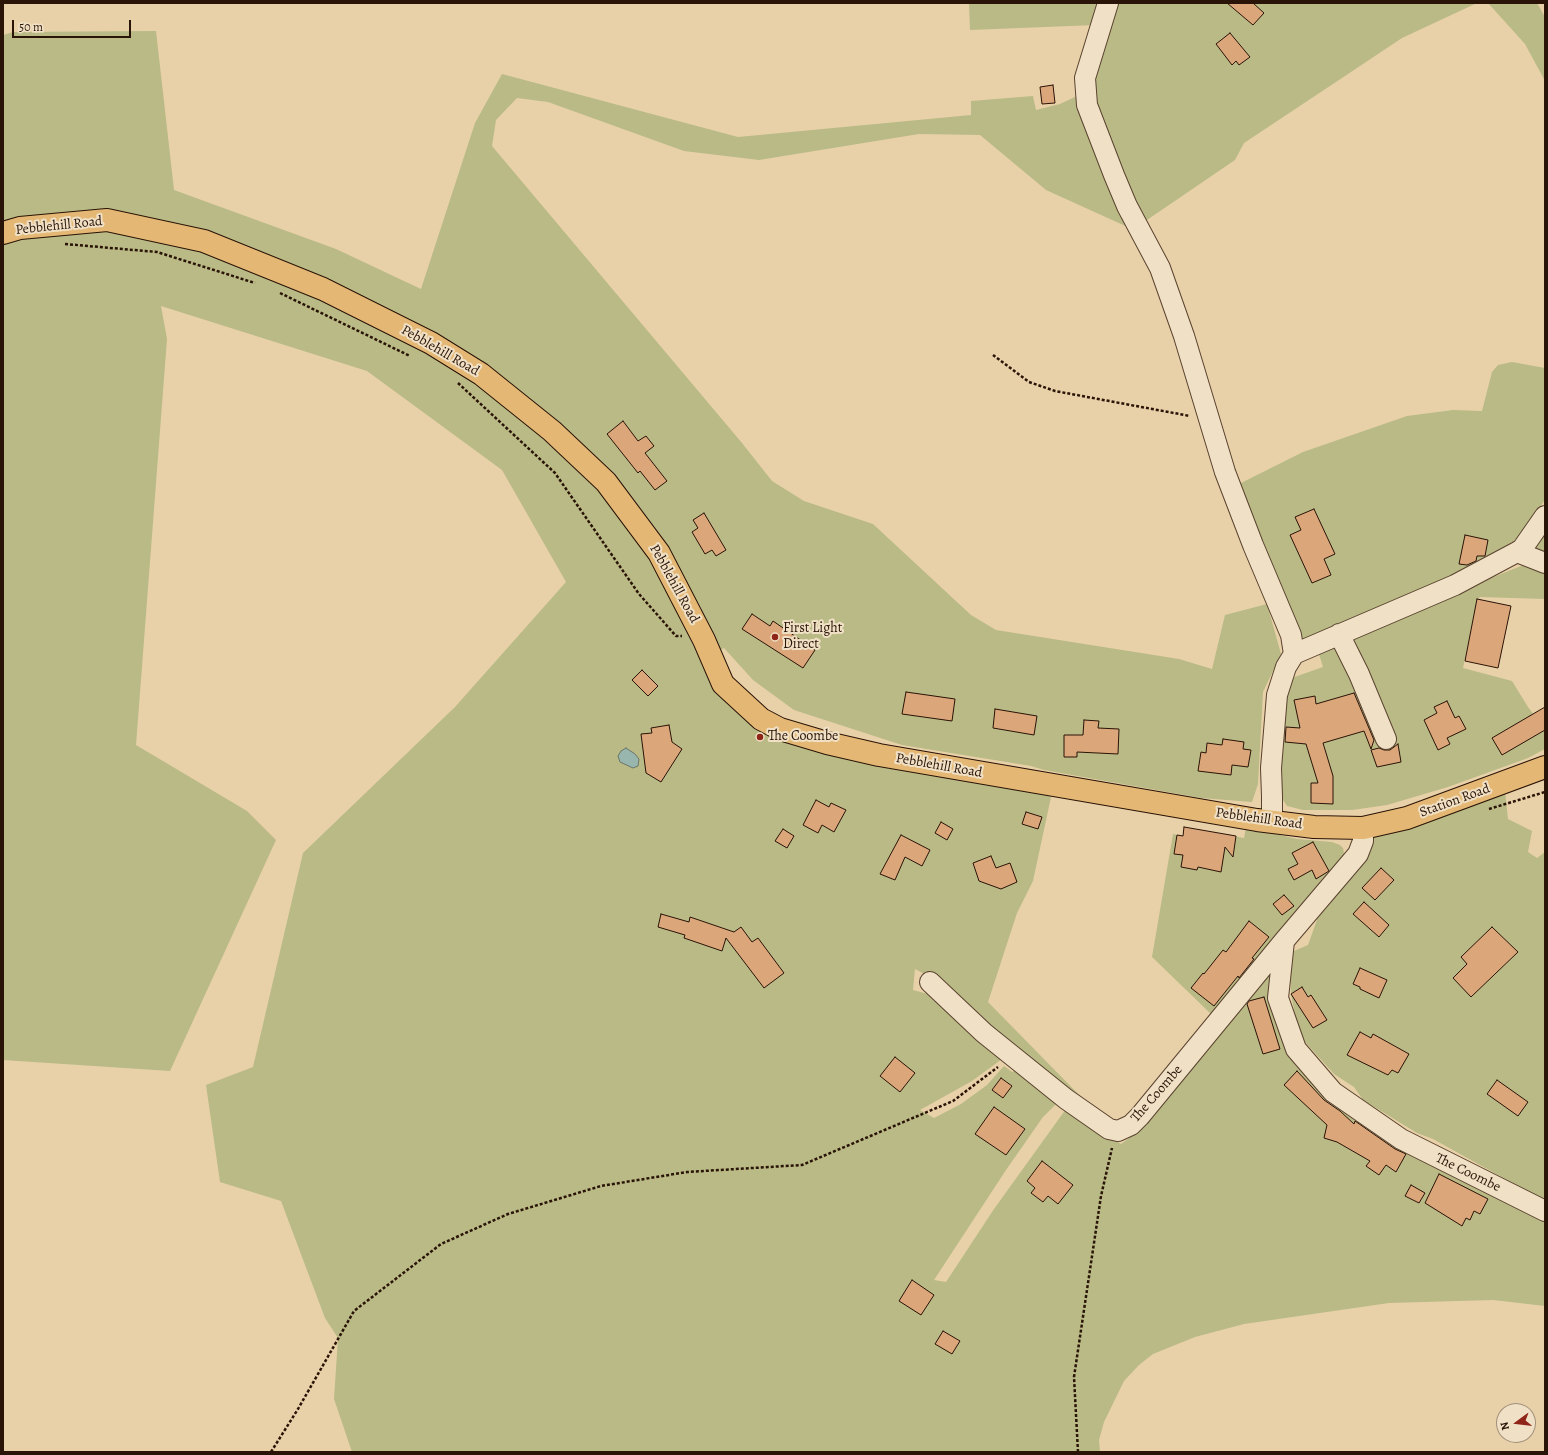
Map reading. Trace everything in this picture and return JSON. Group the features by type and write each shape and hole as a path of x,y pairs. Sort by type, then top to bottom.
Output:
{"main road":[{"name":"Pebblehill Road","path":"3,233 20,228 107,220 204,241 323,289 430,343 481,374 552,431 606,482 659,553 704,640 723,684 761,720 780,729 827,743 879,755 1272,822 1314,826 1363,828"},
{"name":"Station Road","path":"1363,828 1407,818 1545,767"}],"street":[{"path":"1108,3 1085,78 1087,105 1124,199 1160,268 1184,336 1224,472 1291,635 1294,654"},
{"path":"1272,822 1271,768 1278,695 1286,666 1294,654 1455,585 1517,552 1522,549 1545,516"},
{"path":"1517,552 1545,562"},
{"path":"1339,634 1359,674 1386,739"},
{"name":"The Coombe","path":"930,982 984,1033 1066,1099 1110,1129 1118,1131 1131,1125 1140,1116 1284,941 1358,854 1363,841 1363,828"},
{"name":"The Coombe","path":"1284,941 1278,998 1296,1049 1333,1092 1401,1139 1545,1210"}],"path":[{"path":"58,243 157,252 259,285"},
{"path":"273,290 411,356"},
{"path":"993,355 1029,382 1055,391 1208,419"},
{"path":"453,378 555,473 639,594 676,636 704,640"},
{"path":"270,1452 298,1409 354,1311 441,1244 508,1214 601,1186 687,1172 802,1164 953,1101 1013,1056"},
{"path":"1078,1452 1074,1377 1101,1196 1112,1147 1118,1131"}],"green space":[{"path":"969,3 1103,3 1095,25 970,30"},
{"path":"1112,3 1477,3 1402,38 1244,143 1235,160 1144,222 1094,111 1091,71"},
{"path":"1488,3 1537,3 1545,17 1545,81 1525,44"},
{"path":"156,31 174,190 336,249 421,289 475,123 502,74 738,137 971,115 971,101 1033,96 1036,110 1060,104 1077,96 1132,229 1046,190 980,135 919,134 759,160 684,151 548,102 517,98 496,120 492,146 742,443 772,481 804,501 873,524 971,615 996,630 1179,659 1212,669 1225,615 1267,604 1281,654 1263,692 1258,784 1252,802 1201,798 1044,770 1031,766 902,745 794,710 753,680 724,648 704,660 735,708 1038,789 1051,797 1033,881 1017,913 988,1002 1088,1104 1014,1051 943,984 915,969 913,990 935,996 1002,1059 972,1081 920,1110 934,1118 961,1104 987,1085 1004,1066 1012,1072 1021,1068 1057,1098 1055,1105 1043,1117 1006,1170 934,1280 946,1282 994,1209 1066,1109 1121,1144 1128,1139 1267,970 1276,969 1296,1058 1545,1222 1545,1306 1493,1300 1389,1303 1244,1324 1195,1337 1153,1354 1139,1365 1124,1381 1104,1422 1099,1440 1100,1452 352,1452 334,1399 338,1338 325,1318 281,1201 220,1182 206,1085 253,1067 303,853 455,707 566,582 502,470 367,371 161,306 167,339 136,745 247,811 276,840 170,1071 3,1060 3,35 13,32"},
{"path":"1512,362 1545,368 1545,500 1506,552 1476,584 1526,564 1533,554 1545,527 1545,599 1480,597 1478,599 1463,668 1512,681 1528,707 1545,730 1545,749 1528,758 1448,787 1387,805 1352,810 1303,810 1287,806 1279,794 1278,776 1282,774 1280,764 1286,680 1323,667 1317,648 1297,643 1235,486 1303,452 1407,416 1453,410 1482,411 1492,372 1498,365"},
{"path":"1505,791 1508,819 1532,831 1528,852 1537,858 1545,852 1545,1201 1433,1139 1417,1133 1363,1100 1354,1087 1334,1074 1304,1041 1297,1025 1291,994 1290,964 1294,951 1308,945 1318,917 1370,835"},
{"path":"1184,827 1244,838 1246,827 1297,839 1332,842 1340,845 1343,848 1344,853 1342,859 1211,1014 1152,957 1173,834 1183,836"}],"water":[{"path":"626,748 635,754 639,759 638,766 633,768 620,762 618,756 621,751"}],"building":[{"path":"1227,3 1253,3 1264,13 1253,25"},
{"path":"1230,33 1250,57 1239,65 1236,61 1232,65 1216,44"},
{"path":"1053,85 1055,103 1042,104 1040,87"},
{"path":"623,421 638,441 646,436 654,446 645,453 667,481 655,490 640,471 638,473 607,434"},
{"path":"1314,509 1335,554 1324,559 1331,575 1312,583 1290,535 1301,530 1295,517"},
{"path":"704,513 726,550 716,556 712,550 705,554 692,532 698,528 693,520"},
{"path":"1465,535 1488,540 1485,556 1477,556 1476,561 1467,565 1459,564"},
{"path":"1477,599 1511,606 1498,668 1465,661"},
{"name":"First Light Direct","path":"752,614 770,626 773,621 815,650 803,668 742,629"},
{"path":"642,670 658,686 648,696 632,680"},
{"path":"906,692 955,699 952,721 902,714"},
{"path":"1354,693 1374,740 1371,749 1364,731 1323,743 1333,776 1333,804 1311,803 1311,783 1318,783 1306,744 1285,742 1286,727 1300,728 1294,700 1315,696 1316,704"},
{"path":"1447,701 1455,718 1459,716 1466,729 1447,738 1450,744 1438,750 1424,720 1437,713 1434,707"},
{"path":"1545,707 1545,730 1502,755 1492,738"},
{"path":"995,709 1037,716 1034,735 993,728"},
{"path":"1084,720 1099,721 1098,728 1119,729 1118,754 1077,752 1077,757 1064,757 1064,735 1083,735"},
{"path":"669,725 672,742 682,749 661,782 646,773 641,734 652,733 651,728"},
{"path":"1223,739 1244,742 1243,749 1251,750 1248,767 1232,765 1231,775 1198,771 1201,752 1206,753 1207,743 1222,745"},
{"path":"1398,744 1401,762 1377,767 1371,750 1379,748 1390,750"},
{"path":"816,800 829,807 831,803 846,810 834,832 822,825 818,833 803,825"},
{"path":"1026,812 1042,817 1038,829 1022,824"},
{"path":"941,822 953,829 947,840 935,833"},
{"path":"1184,827 1236,836 1233,857 1225,847 1221,872 1198,867 1197,870 1181,867 1183,855 1174,854 1177,835 1183,836"},
{"path":"783,829 794,836 787,848 775,841"},
{"path":"901,835 930,850 922,866 905,857 895,880 880,874"},
{"path":"1313,842 1329,871 1316,879 1312,870 1294,880 1288,869 1298,864 1292,853"},
{"path":"991,856 996,868 1010,863 1017,882 1001,889 979,881 973,863"},
{"path":"1381,868 1394,880 1375,900 1362,888"},
{"path":"1284,895 1294,906 1282,915 1273,904"},
{"path":"1364,902 1389,925 1379,937 1353,914"},
{"path":"661,914 689,922 690,917 734,932 741,927 752,942 758,938 784,973 764,988 726,938 722,951 684,938 685,935 658,927"},
{"path":"1249,921 1269,937 1252,958 1254,959 1239,978 1238,976 1214,1006 1191,988 1223,950 1226,952"},
{"path":"1492,927 1518,952 1471,997 1453,978 1467,964 1461,957"},
{"path":"1360,968 1387,980 1379,998 1353,984"},
{"path":"1302,987 1308,997 1311,995 1327,1020 1313,1028 1291,994"},
{"path":"1264,997 1280,1049 1263,1054 1247,1004 1249,1001"},
{"path":"1360,1032 1371,1038 1373,1034 1409,1054 1398,1073 1392,1070 1388,1075 1347,1055"},
{"path":"895,1057 915,1073 900,1092 880,1076"},
{"path":"1297,1071 1324,1100 1340,1111 1354,1124 1355,1121 1395,1149 1406,1154 1396,1172 1386,1165 1379,1175 1366,1166 1370,1161 1337,1142 1324,1138 1327,1125 1284,1085"},
{"path":"1001,1078 1012,1086 1003,1098 992,1090"},
{"path":"1497,1080 1528,1102 1518,1116 1487,1094"},
{"path":"994,1107 1025,1129 1006,1155 975,1134"},
{"path":"1042,1161 1073,1185 1058,1204 1048,1196 1043,1202 1031,1193 1035,1188 1027,1181"},
{"path":"1439,1174 1488,1199 1480,1214 1474,1211 1470,1220 1466,1218 1462,1226 1425,1203"},
{"path":"1411,1185 1425,1193 1419,1203 1405,1196"},
{"path":"912,1280 934,1295 921,1315 899,1301"},
{"path":"943,1331 960,1341 952,1354 935,1344"}],"place":[{"name":"First Light Direct","path":"775,637"},
{"name":"The Coombe","path":"760,737"}]}
